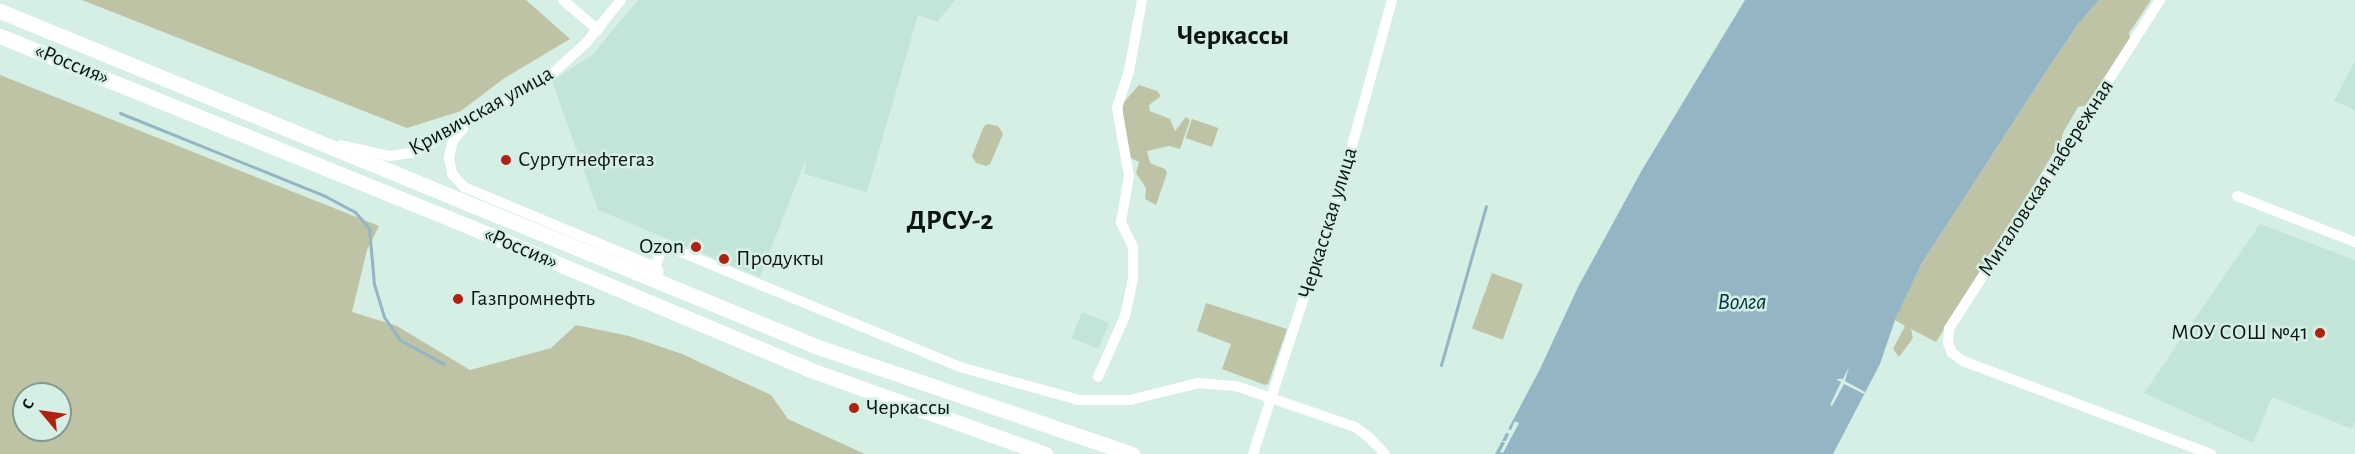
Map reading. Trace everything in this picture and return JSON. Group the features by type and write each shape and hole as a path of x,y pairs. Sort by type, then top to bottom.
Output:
{"highway":[{"name":"«Россия»","path":"0,11 818,347 1132,454"},
{"name":"«Россия»","path":"0,36 466,225 808,369 1045,454"}],"street":[{"path":"563,0 598,30"},
{"name":"Кривичская улица","path":"314,139 384,156 400,156 416,152 553,73 598,30 621,0"},
{"path":"1098,377 1125,316 1133,279 1133,247 1121,222 1129,176 1117,108 1129,71 1142,0"},
{"name":"Черкасская улица","path":"1255,450 1346,168 1392,0"},
{"name":"Мигаловская набережная","path":"2160,0 1949,329 1948,346 1957,357 2211,454"},
{"path":"471,120 455,137 449,153 451,170 461,184 654,267 671,285"},
{"path":"2237,196 2355,242"},
{"path":"654,267 664,245 960,367 1079,400 1130,400 1179,386 1208,383 1236,386 1354,427 1374,441 1385,454"}],"shaded area":[{"path":"82,0 526,0 570,39 503,79 461,111 407,128"},
{"path":"638,0 955,0 937,22 918,15 867,192 804,174 806,159 760,277 598,210 552,81 592,55"},
{"path":"2099,0 2151,0 2129,33 2130,39 2088,105 2078,107 2061,141 1936,342 1911,329 1913,338 1899,357 1893,349 1905,326 1895,320 1922,263 2051,64 2079,23"},
{"path":"2355,61 2355,110 2334,101"},
{"path":"0,75 379,226 367,250 352,312 397,326 470,370 551,348 576,325 629,336 682,354 771,395 788,419 865,454 0,454"},
{"path":"1139,85 1157,91 1161,96 1149,105 1150,111 1170,119 1175,131 1186,117 1190,120 1180,149 1169,146 1147,151 1150,163 1165,169 1167,173 1156,205 1145,199 1146,188 1136,173 1139,162 1129,157 1123,119 1123,103"},
{"path":"1192,119 1218,128 1212,147 1185,138"},
{"path":"988,124 998,126 1003,134 990,164 986,166 976,163 972,156 984,126"},
{"path":"2260,224 2355,260 2355,421 2352,429 2272,397 2253,443 2144,393"},
{"path":"1492,273 1523,284 1503,340 1472,328"},
{"path":"1206,303 1287,329 1268,384 1265,385 1222,369 1231,344 1197,331"},
{"path":"1082,312 1109,323 1098,349 1072,338"}],"water":[{"name":"Волга","path":"1745,0 2099,0 2079,23 2051,64 1922,263 1895,320 1880,364 1833,454 1495,454 1540,369 1578,287 1642,170"}],"pier":[{"path":"1849,367 1845,381 1865,392 1864,394 1844,384 1832,406 1830,405 1841,382 1836,379 1843,379"},
{"path":"1515,421 1519,423 1503,453 1500,452 1505,443 1501,441 1506,441 1509,434 1505,432 1507,429 1511,430"}],"waterway":[{"path":"120,113 325,196 355,212 369,228 374,284 384,317 400,340 444,364"},
{"path":"1441,365 1486,206"}],"place":[{"name":"Сургутнефтегаз","path":"506,160"},
{"name":"Ozon","path":"696,247"},
{"name":"Продукты","path":"724,259"},
{"name":"Газпромнефть","path":"458,299"},
{"name":"МОУ СОШ №41","path":"2320,333"},
{"name":"Черкассы","path":"854,408"}],"district":[{"name":"Черкассы","path":"1233,36"},
{"name":"ДРСУ-2","path":"950,221"}]}
